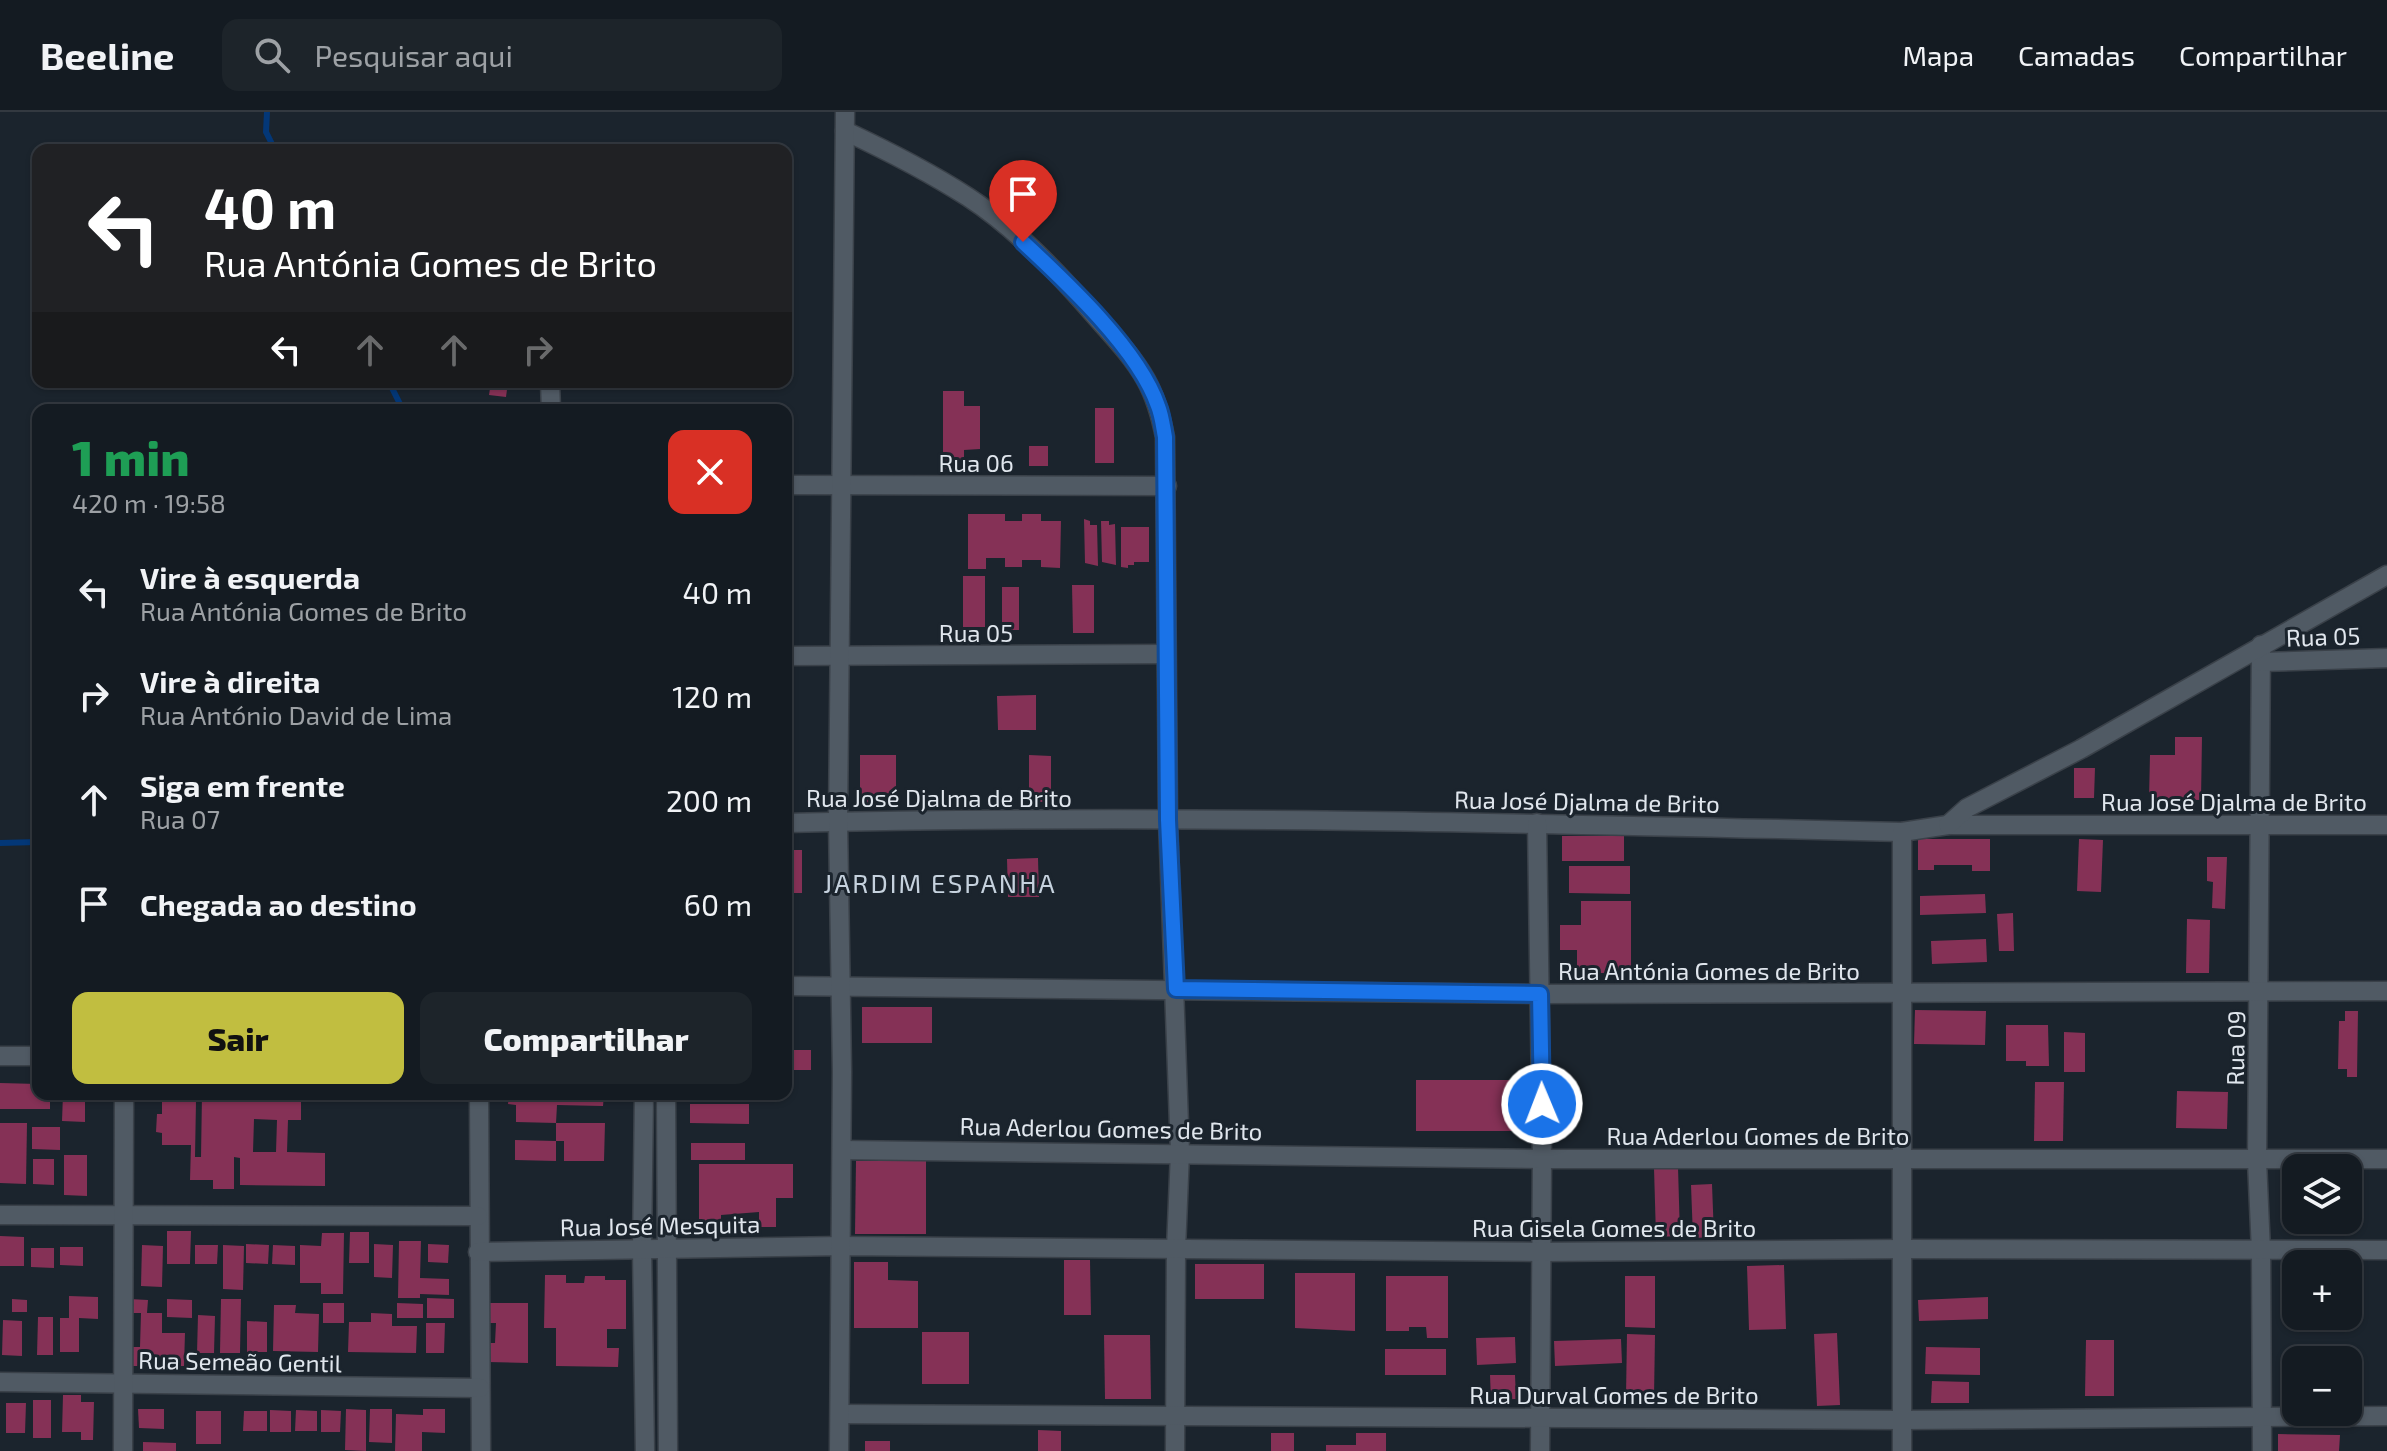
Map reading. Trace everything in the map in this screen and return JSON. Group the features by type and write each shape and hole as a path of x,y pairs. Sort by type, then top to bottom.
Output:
{"street":[{"path":"845,121 971,199 1023,242 1066,283 1123,347 1146,380 1158,406 1165,437 1167,486 1168,820 1180,1152 1175,1451"},
{"path":"839,1451 842,1150 838,821 845,121"},
{"name":"Rua 06","path":"792,485 1167,486"},
{"path":"1948,825 1967,808 2261,654 2387,575"},
{"name":"Rua 05","path":"792,656 1166,654"},
{"name":"Rua 05","path":"2261,654 2387,658"},
{"name":"Rua 09","path":"2261,654 2257,1161 2261,1251 2262,1451"},
{"name":"Rua José Djalma de Brito","path":"792,823 1168,820 1537,823 1902,832 1948,825 2387,825"},
{"path":"1537,823 1542,1159 1540,1451"},
{"path":"1902,832 1902,1451"},
{"name":"Rua Antónia Gomes de Brito","path":"792,986 1540,994 2387,991"},
{"path":"0,1056 32,1056"},
{"path":"123,1451 124,1100"},
{"path":"479,1100 481,1451"},
{"path":"644,1100 645,1451"},
{"path":"666,1100 668,1451"},
{"name":"Rua Aderlou Gomes de Brito","path":"842,1150 1542,1159 2387,1159"},
{"path":"0,1215 478,1216"},
{"name":"Rua José Mesquita","path":"478,1252 842,1246"},
{"name":"Rua Gisela Gomes de Brito","path":"842,1246 1541,1252 2387,1250"},
{"name":"Rua Semeão Gentil","path":"0,1382 480,1388"},
{"name":"Rua Durval Gomes de Brito","path":"840,1414 1901,1420 2387,1416"}],"building":[{"path":"490,388 507,388 506,397 489,395"},
{"path":"943,391 964,391 964,406 980,406 980,449 964,450 964,469 943,469"},
{"path":"1095,408 1114,408 1114,463 1095,463"},
{"path":"1029,446 1048,446 1048,466 1029,466"},
{"path":"968,514 1005,514 1005,521 1022,521 1022,514 1041,514 1041,521 1061,521 1060,568 1041,567 1041,560 1022,560 1022,567 1005,567 1005,558 986,558 986,569 968,569"},
{"path":"1084,519 1090,521 1090,525 1097,525 1098,566 1085,563"},
{"path":"1101,521 1115,524 1116,565 1102,562"},
{"path":"1121,527 1149,527 1149,562 1134,562 1128,568 1121,567"},
{"path":"963,576 985,576 985,627 963,627"},
{"path":"1072,585 1094,585 1094,633 1073,633"},
{"path":"1002,587 1019,587 1019,630 1002,630"},
{"path":"1036,695 1036,730 998,730 997,696"},
{"path":"2175,737 2202,737 2201,800 2149,799 2150,755 2175,755"},
{"path":"860,755 896,755 896,804 860,804"},
{"path":"1029,755 1051,756 1051,802 1029,802"},
{"path":"2074,768 2095,768 2094,798 2074,798"},
{"path":"1562,836 1624,836 1624,861 1562,861"},
{"path":"1918,839 1990,839 1990,871 1972,871 1972,865 1934,865 1934,870 1918,870"},
{"path":"2079,839 2103,840 2101,892 2077,891"},
{"path":"792,850 802,850 802,893 792,893"},
{"path":"2207,857 2227,857 2225,909 2212,908 2213,882 2207,881"},
{"path":"1038,858 1039,897 1008,897 1007,859"},
{"path":"1569,866 1630,866 1630,894 1569,893"},
{"path":"1985,894 1986,913 1920,915 1920,896"},
{"path":"1581,901 1631,901 1631,973 1577,973 1577,950 1560,950 1560,925 1581,925"},
{"path":"2013,913 2014,951 1999,951 1997,914"},
{"path":"2187,919 2210,920 2209,973 2186,973"},
{"path":"1986,939 1987,962 1932,964 1931,941"},
{"path":"862,1007 932,1007 932,1043 862,1043"},
{"path":"1915,1010 1986,1011 1985,1045 1914,1044"},
{"path":"2345,1011 2358,1011 2357,1077 2347,1077 2347,1069 2338,1069 2339,1021 2345,1021"},
{"path":"2006,1025 2048,1025 2049,1066 2026,1066 2026,1061 2006,1061"},
{"path":"2064,1032 2085,1033 2085,1072 2064,1072"},
{"path":"792,1050 811,1050 811,1070 792,1070"},
{"path":"1416,1080 1519,1080 1519,1131 1416,1131"},
{"path":"2035,1082 2064,1082 2063,1141 2034,1141"},
{"path":"0,1083 32,1084 32,1100 50,1100 50,1109 0,1109"},
{"path":"2177,1091 2228,1092 2227,1129 2176,1128"},
{"path":"63,1100 85,1100 85,1122 62,1121"},
{"path":"202,1100 301,1100 301,1120 288,1120 287,1152 325,1153 325,1186 240,1185 240,1158 234,1157 234,1189 213,1189 213,1180 190,1180 191,1145 162,1145 162,1133 156,1132 157,1114 162,1114 162,1101 196,1101 195,1157 201,1157","holes":["254,1119 277,1120 276,1152 253,1152"]},
{"path":"508,1100 604,1100 603,1106 557,1105 556,1123 516,1122 516,1105 508,1104"},
{"path":"690,1104 749,1104 749,1124 690,1123"},
{"path":"0,1123 27,1123 26,1184 0,1183"},
{"path":"556,1123 605,1123 604,1161 564,1161 564,1141 556,1141"},
{"path":"32,1127 60,1127 60,1150 32,1149"},
{"path":"515,1140 556,1141 556,1161 515,1160"},
{"path":"691,1143 745,1143 745,1160 691,1160"},
{"path":"64,1155 87,1155 87,1196 64,1195"},
{"path":"33,1159 54,1159 54,1185 33,1184"},
{"path":"856,1161 926,1161 926,1234 855,1234"},
{"path":"699,1164 793,1164 793,1198 776,1198 776,1227 759,1227 759,1212 721,1215 721,1225 699,1225"},
{"path":"1678,1167 1680,1236 1656,1237 1654,1168"},
{"path":"1712,1184 1714,1237 1693,1238 1691,1185"},
{"path":"167,1231 191,1231 190,1264 167,1264"},
{"path":"350,1232 369,1232 369,1263 349,1263"},
{"path":"322,1233 344,1233 343,1294 321,1294 321,1283 300,1283 300,1245 321,1246"},
{"path":"0,1236 24,1237 24,1266 0,1266"},
{"path":"399,1241 421,1241 420,1278 449,1279 449,1295 420,1294 420,1298 398,1298"},
{"path":"246,1244 269,1245 268,1264 246,1263"},
{"path":"374,1244 393,1245 392,1278 374,1277"},
{"path":"428,1244 449,1245 448,1263 428,1262"},
{"path":"142,1245 163,1246 162,1287 141,1286"},
{"path":"195,1245 218,1245 217,1264 195,1264"},
{"path":"223,1245 244,1246 243,1290 223,1289"},
{"path":"273,1245 295,1246 295,1265 272,1264"},
{"path":"60,1247 83,1247 83,1266 60,1265"},
{"path":"31,1248 54,1248 54,1268 31,1267"},
{"path":"1064,1260 1090,1260 1091,1315 1064,1315"},
{"path":"854,1262 888,1262 888,1280 918,1281 918,1328 854,1328"},
{"path":"1195,1264 1264,1264 1264,1299 1195,1299"},
{"path":"1784,1265 1786,1329 1749,1330 1747,1266"},
{"path":"1295,1273 1355,1273 1355,1331 1295,1328"},
{"path":"545,1275 566,1275 566,1283 584,1283 585,1276 626,1280 626,1329 607,1329 607,1348 619,1348 618,1367 556,1366 556,1328 544,1328"},
{"path":"1386,1276 1448,1276 1448,1338 1427,1338 1426,1327 1386,1331"},
{"path":"1625,1276 1655,1276 1655,1328 1625,1327"},
{"path":"69,1296 98,1297 98,1319 79,1318 79,1352 60,1352 60,1318 69,1318"},
{"path":"1988,1297 1988,1319 1919,1321 1918,1300"},
{"path":"427,1298 454,1299 454,1318 427,1318"},
{"path":"12,1299 27,1300 27,1312 12,1312"},
{"path":"129,1299 148,1300 147,1313 162,1313 162,1333 185,1333 184,1366 162,1366 162,1359 140,1358 140,1366 128,1366 128,1347 140,1347 141,1313 129,1313"},
{"path":"167,1299 192,1300 192,1318 167,1317"},
{"path":"221,1299 241,1299 240,1353 220,1353"},
{"path":"323,1303 344,1303 344,1323 323,1323"},
{"path":"397,1303 423,1304 423,1318 397,1318"},
{"path":"488,1303 528,1303 528,1363 488,1362 488,1343 495,1343 496,1323 488,1323"},
{"path":"274,1305 296,1305 295,1313 319,1314 318,1352 273,1351"},
{"path":"371,1313 392,1314 392,1326 417,1326 416,1353 348,1352 349,1322 371,1322"},
{"path":"198,1315 215,1316 214,1353 197,1353"},
{"path":"38,1317 53,1317 53,1355 37,1355"},
{"path":"3,1320 22,1321 22,1356 2,1355"},
{"path":"247,1321 267,1322 267,1352 247,1352"},
{"path":"426,1323 445,1323 444,1353 426,1353"},
{"path":"922,1332 969,1332 969,1384 922,1384"},
{"path":"1837,1333 1840,1405 1817,1406 1814,1334"},
{"path":"1627,1334 1655,1335 1654,1397 1626,1396"},
{"path":"1104,1335 1150,1335 1151,1399 1105,1399"},
{"path":"1515,1337 1516,1363 1477,1365 1476,1338"},
{"path":"1621,1339 1622,1363 1555,1366 1554,1341"},
{"path":"2086,1340 2114,1340 2114,1396 2085,1396"},
{"path":"1926,1347 1980,1348 1980,1375 1925,1374"},
{"path":"1385,1349 1446,1349 1446,1375 1385,1375"},
{"path":"1490,1375 1515,1375 1516,1399 1491,1400"},
{"path":"1932,1381 1969,1382 1969,1403 1931,1403"},
{"path":"63,1395 81,1395 81,1402 94,1402 93,1440 81,1440 81,1432 62,1432"},
{"path":"33,1400 51,1400 51,1438 33,1438"},
{"path":"6,1403 26,1403 25,1433 6,1433"},
{"path":"138,1409 164,1409 164,1429 139,1428"},
{"path":"346,1409 366,1410 366,1451 345,1450"},
{"path":"370,1409 392,1409 392,1443 369,1442"},
{"path":"423,1409 445,1409 445,1433 422,1432 422,1451 395,1451 396,1414 423,1415"},
{"path":"270,1410 291,1411 291,1432 270,1432"},
{"path":"296,1410 317,1411 317,1431 295,1431"},
{"path":"321,1410 341,1411 340,1432 321,1432"},
{"path":"196,1411 221,1411 221,1444 196,1444"},
{"path":"244,1411 267,1411 267,1431 243,1431"},
{"path":"1038,1430 1061,1431 1061,1451 1038,1451"},
{"path":"1271,1433 1294,1433 1294,1451 1271,1451"},
{"path":"1356,1433 1386,1433 1386,1451 1326,1451 1326,1445 1356,1445"},
{"path":"2278,1434 2340,1435 2339,1451 2278,1451"},
{"path":"865,1441 890,1441 890,1451 865,1451"},
{"path":"143,1442 176,1443 176,1451 143,1451"}],"waterway":[{"path":"267,112 266,132 272,144"},
{"path":"392,388 400,404"},
{"path":"0,843 32,842"}],"district":[{"name":"JARDIM ESPANHA","path":"940,882"}],"route":[{"path":"1023,242 1066,283 1123,347 1146,380 1158,406 1165,437 1168,820 1176,989 1540,994 1542,1104"}]}
